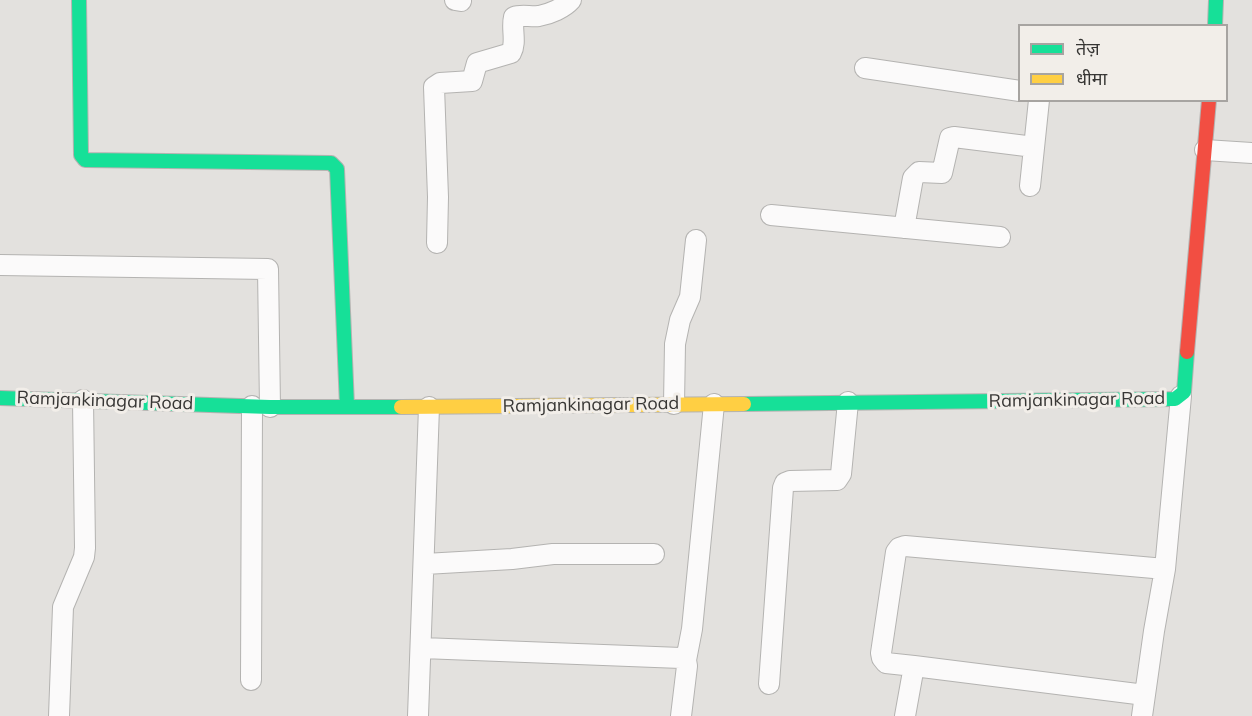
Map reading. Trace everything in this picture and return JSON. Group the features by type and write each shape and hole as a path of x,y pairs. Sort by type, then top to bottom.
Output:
{"street":[{"path":"79,0 81,155 85,160 331,163 335,165 347,406"},
{"path":"455,0 461,0"},
{"path":"437,243 438,197 434,87 440,83 472,81 477,63 511,53 514,46 512,26 514,17 550,13 572,0"},
{"path":"1215,24 1216,0"},
{"path":"865,68 1018,91"},
{"path":"1030,186 1039,102"},
{"path":"1142,716 1165,569 1181,396 1184,392 1209,102"},
{"path":"904,228 913,178 919,172 942,173 950,138 1034,147"},
{"path":"1205,150 1252,153"},
{"path":"771,214 1000,237"},
{"path":"674,404 675,344 680,320 690,297 696,240"},
{"path":"0,265 268,270 251,680"},
{"name":"Ramjankinagar Road","path":"0,398 261,406 429,407 1175,399 1181,396"},
{"path":"59,716 63,607 84,557 85,548 83,400"},
{"path":"770,684 783,488 785,483 790,481 837,480 841,474 849,402"},
{"path":"681,716 714,404"},
{"path":"418,716 429,407"},
{"path":"1145,694 886,663 882,658 896,552 905,546 1165,569"},
{"path":"425,564 512,559 552,554 654,554"},
{"path":"422,648 686,660"},
{"path":"905,716 914,666"}],"traffic: fast":[{"path":"79,0 81,155 85,160 331,163 337,169 347,406"},
{"path":"1215,24 1216,0"},
{"path":"744,404 1175,399 1184,392 1187,352"},
{"path":"0,398 270,407 401,407"}],"traffic: slow":[{"path":"401,407 744,404"}],"traffic: jam":[{"path":"1187,352 1209,102"}]}
